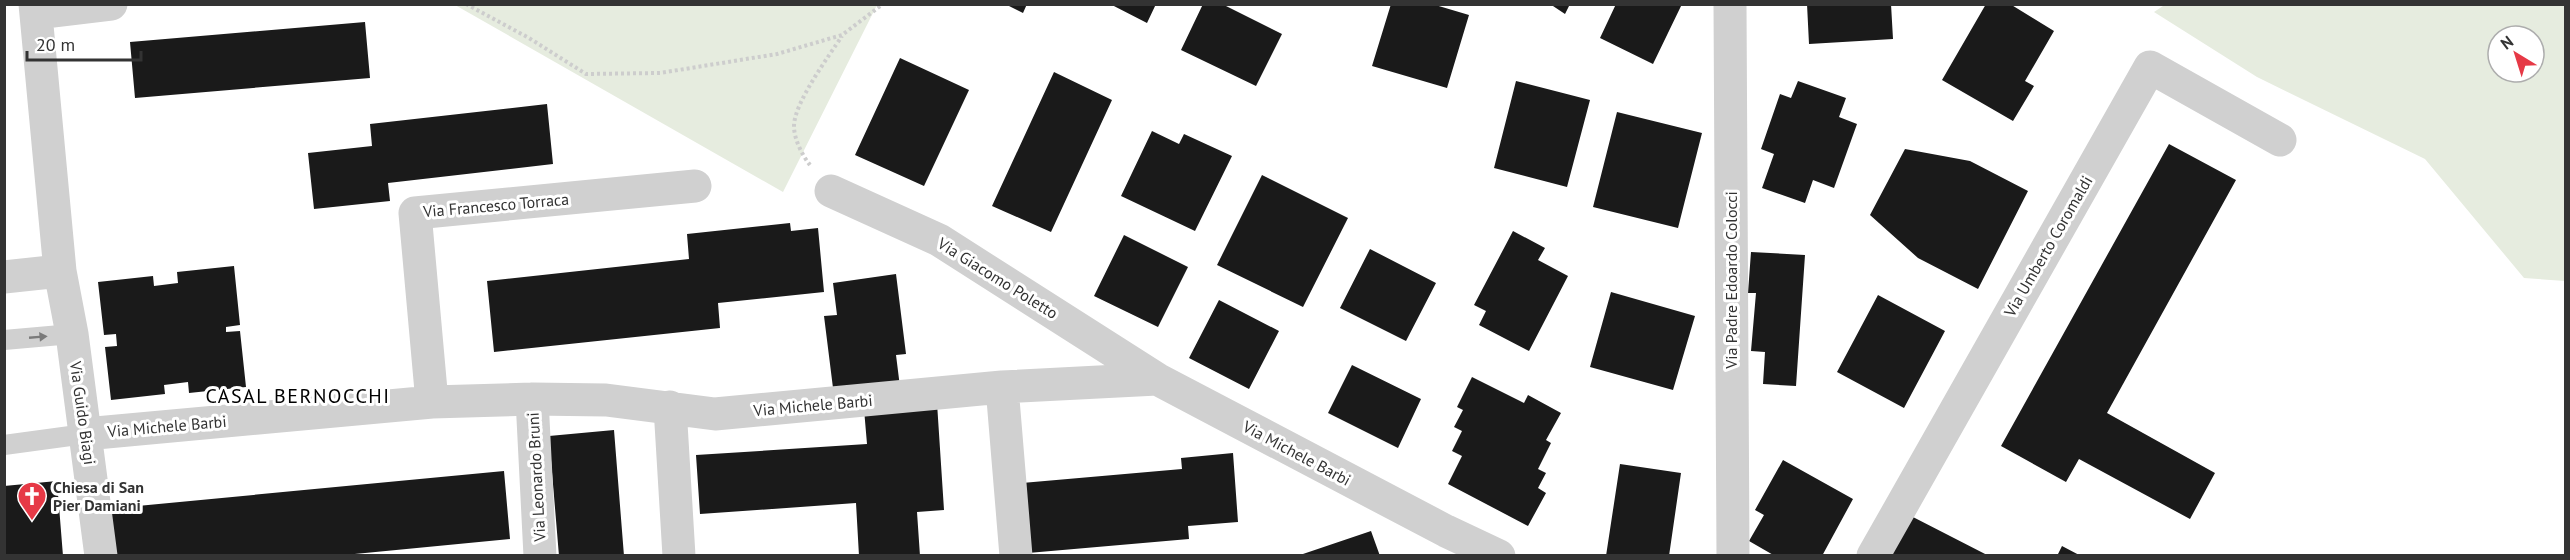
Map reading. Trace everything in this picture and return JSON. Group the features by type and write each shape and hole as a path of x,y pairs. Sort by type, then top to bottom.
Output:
{"street":[{"path":"36,9 111,4"},
{"name":"Via Padre Edoardo Colocci","path":"1730,4 1733,555"},
{"name":"Via Guido Biagi","path":"36,9 60,271 72,334 101,555"},
{"name":"Via Umberto Coromaldi","path":"1873,555 2150,67 2280,140"},
{"name":"Via Francesco Torraca","path":"432,402 415,213 695,186"},
{"name":"Via Giacomo Poletto","path":"831,191 939,240 1157,379"},
{"path":"4,277 60,271"},
{"name":"Via Michele Barbi","path":"86,434 432,402 532,399 606,400 715,414 1002,387 1157,379 1446,531 1499,555"},
{"path":"1002,387 1016,555"},
{"name":"Via Leonardo Bruni","path":"532,399 540,555"},
{"path":"670,407 679,555"}],"lane":[{"path":"4,340 72,334"},
{"path":"4,446 86,434"}],"path":[{"path":"466,4 529,38 586,74 660,73 777,54 842,35"},
{"path":"831,191 802,155 794,126 807,87 842,35 883,4"}],"shaded area":[{"path":"2166,4 2565,5 2565,281 2524,278 2425,159 2257,77 2154,12"},
{"path":"455,5 877,5 783,192"}],"building":[{"path":"1005,4 1027,4 1023,13"},
{"path":"1110,4 1156,4 1147,23"},
{"path":"1203,4 1222,4 1282,34 1256,86 1181,50"},
{"path":"1391,4 1432,4 1469,15 1447,88 1372,66"},
{"path":"1550,4 1570,4 1565,14"},
{"path":"1616,4 1682,4 1653,64 1600,38"},
{"path":"1807,4 1891,4 1893,39 1809,44"},
{"path":"1986,4 2010,4 2054,31 2025,81 2034,86 2013,121 1942,80"},
{"path":"365,22 370,78 135,98 130,42"},
{"path":"900,58 969,90 924,186 855,155"},
{"path":"1054,72 1112,100 1051,232 992,206"},
{"path":"1516,81 1590,100 1567,187 1494,168"},
{"path":"1798,81 1846,98 1839,117 1857,124 1834,188 1813,180 1805,203 1762,188 1774,154 1761,149 1780,94 1791,98"},
{"path":"547,104 553,164 388,183 390,201 314,209 308,153 372,146 370,124"},
{"path":"1617,112 1702,133 1678,228 1593,207"},
{"path":"1152,131 1179,144 1184,134 1232,156 1195,231 1121,196"},
{"path":"2169,144 2236,180 2107,413 2215,473 2190,519 2079,459 2066,482 2001,446"},
{"path":"1905,149 1970,161 2028,191 1978,289 1918,258 1870,215"},
{"path":"1262,175 1348,218 1303,307 1217,265"},
{"path":"790,223 791,231 818,228 824,292 718,303 720,328 494,352 487,281 689,259 687,234"},
{"path":"1513,231 1545,248 1538,260 1568,276 1529,351 1479,325 1486,311 1474,305"},
{"path":"1124,235 1188,267 1158,327 1094,296"},
{"path":"1370,249 1436,283 1406,341 1340,308"},
{"path":"1751,252 1805,255 1796,386 1763,384 1765,352 1751,351 1756,293 1748,293"},
{"path":"234,266 240,325 226,327 226,332 240,331 246,387 189,393 188,382 164,385 165,394 111,400 105,347 117,346 116,334 104,335 98,282 153,276 154,286 178,283 177,272"},
{"path":"896,274 906,354 896,355 900,387 834,396 824,316 837,315 833,283"},
{"path":"1611,292 1695,316 1673,390 1590,367"},
{"path":"1878,295 1945,331 1904,408 1837,372"},
{"path":"1219,300 1279,331 1249,389 1189,358"},
{"path":"1352,365 1421,399 1398,448 1328,413"},
{"path":"1472,377 1524,403 1528,395 1561,413 1546,440 1551,443 1538,469 1546,473 1538,488 1546,493 1528,526 1448,484 1462,456 1452,451 1462,431 1454,427 1463,410 1457,407"},
{"path":"937,403 944,510 917,512 920,556 859,556 856,503 700,514 696,455 867,444 864,409"},
{"path":"614,430 624,556 559,556 549,436"},
{"path":"1233,453 1238,522 1188,526 1189,539 1028,553 1022,483 1182,469 1181,458"},
{"path":"1783,460 1853,499 1822,556 1775,556 1749,541 1764,515 1755,510"},
{"path":"1620,464 1681,473 1669,556 1606,556"},
{"path":"504,471 510,539 334,556 111,556 106,509"},
{"name":"Chiesa di San Pier Damiani","path":"57,481 63,556 4,556 4,486"},
{"path":"1911,516 1989,556 1891,556"},
{"path":"1371,531 1380,556 1300,556 1300,555"},
{"path":"2062,546 2081,556 2057,556"}],"place":[{"name":"Chiesa di San Pier Damiani","path":"32,522"}],"district":[{"name":"CASAL BERNOCCHI","path":"298,396"}]}
